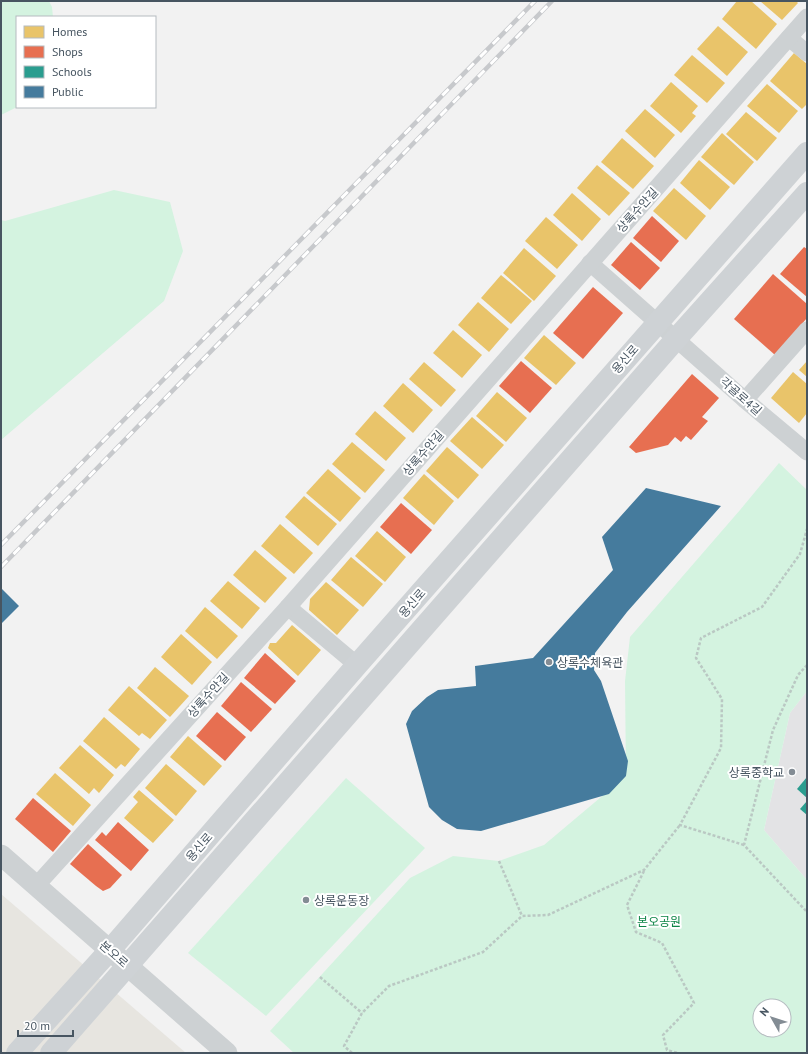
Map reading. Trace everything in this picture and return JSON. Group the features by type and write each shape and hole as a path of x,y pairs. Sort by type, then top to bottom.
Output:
{"main road":[{"name":"용신로","path":"17,1053 110,950 357,665 807,153"},
{"name":"용신로","path":"51,1053 676,339 807,192"}],"street":[{"name":"상록수안길","path":"36,886 288,607 807,17"},
{"path":"789,38 807,53"},
{"name":"각골로4길","path":"590,263 745,400 807,452"},
{"path":"745,400 807,330"},
{"path":"288,607 357,665"},
{"name":"본오로","path":"1,855 227,1053"}],"path":[{"path":"666,1050 663,1035 694,1003 662,943 636,932 626,905 644,870 680,825 721,748 722,699 696,658 701,638 762,607 800,554 807,529"},
{"path":"744,844 773,730 798,675 807,665"},
{"path":"680,825 744,844 807,912"},
{"path":"499,861 522,916"},
{"path":"352,1053 344,1046 362,1013 389,986 483,952 522,916 548,915 644,870"},
{"path":"320,977 362,1013"},
{"path":"663,1053 666,1050"},
{"path":"666,1050 678,1053"}],"shaded area":[{"name":"상록중학교","path":"807,691 807,880 764,830 790,713"},
{"path":"1,894 186,1053 1,1053"}],"green space":[{"path":"1,1 49,1 52,7 53,16 16,16 16,108 1,115"},
{"path":"114,190 170,202 183,251 164,301 1,440 1,220 5,221"},
{"name":"본오공원","path":"779,463 807,490 807,691 790,713 764,830 807,880 807,1053 294,1053 270,1031 410,878 453,856 499,861 544,845 626,776 625,681 630,637"},
{"name":"상록운동장","path":"346,778 425,848 266,1016 188,953"}],"building: Homes":[{"path":"737,1 751,1 777,24 756,49 722,19"},
{"path":"760,1 796,1 798,3 782,20"},
{"path":"718,26 748,52 727,76 697,49"},
{"path":"794,53 807,64 807,104 802,109 770,81"},
{"path":"692,55 725,83 707,103 674,75"},
{"path":"671,82 698,106 692,113 696,116 681,133 650,106"},
{"path":"767,84 798,111 779,133 747,106"},
{"path":"645,109 675,135 655,158 625,131"},
{"path":"746,112 777,138 757,161 726,134"},
{"path":"722,133 754,162 734,185 701,157"},
{"path":"622,138 654,166 633,189 601,162"},
{"path":"699,160 730,187 710,210 680,183"},
{"path":"597,165 630,193 609,216 577,188"},
{"path":"674,188 706,216 686,240 653,211"},
{"path":"572,193 601,219 582,241 553,215"},
{"path":"546,217 578,245 557,269 525,241"},
{"path":"524,248 556,276 534,301 503,273"},
{"path":"501,275 532,301 511,324 481,298"},
{"path":"478,302 509,329 489,352 458,325"},
{"path":"453,330 482,355 462,378 433,353"},
{"path":"544,335 576,363 556,385 524,358"},
{"path":"807,361 807,377 799,370"},
{"path":"424,362 456,390 441,407 409,379"},
{"path":"793,372 807,384 807,413 799,423 771,398"},
{"path":"403,383 433,410 413,433 383,406"},
{"path":"497,392 527,418 506,442 476,416"},
{"path":"375,411 406,438 386,461 355,434"},
{"path":"472,417 504,445 482,469 450,441"},
{"path":"352,442 385,470 365,493 332,464"},
{"path":"447,447 479,475 458,499 426,471"},
{"path":"328,469 361,498 340,522 306,493"},
{"path":"424,474 454,501 434,525 403,498"},
{"path":"304,496 337,524 318,546 285,517"},
{"path":"280,524 313,553 294,574 261,546"},
{"path":"377,531 406,557 385,582 355,556"},
{"path":"255,550 287,578 265,603 233,575"},
{"path":"351,557 383,584 363,607 331,580"},
{"path":"228,581 260,608 242,629 210,601"},
{"path":"326,582 359,610 337,635 309,610 310,599"},
{"path":"205,607 238,636 217,659 185,631"},
{"path":"292,625 321,650 298,676 268,648 270,643 276,643"},
{"path":"181,634 212,662 192,685 161,657"},
{"path":"155,667 189,696 170,717 137,688"},
{"path":"129,686 167,720 150,739 142,733 139,736 108,710"},
{"path":"104,717 140,749 125,767 121,764 116,769 83,741"},
{"path":"188,736 222,766 204,786 170,757"},
{"path":"80,745 114,775 99,793 94,788 89,794 59,768"},
{"path":"166,764 197,791 176,816 145,788"},
{"path":"55,773 91,805 73,826 36,794"},
{"path":"139,790 174,820 153,843 124,818 138,802 133,797"}],"building: Shops":[{"path":"652,216 679,241 661,262 633,238"},
{"path":"631,242 660,268 640,290 611,265"},
{"path":"804,247 807,249 807,297 780,274"},
{"path":"773,274 807,304 807,318 775,355 734,319"},
{"path":"593,287 623,313 583,359 553,333"},
{"path":"521,361 552,388 530,413 499,386"},
{"path":"692,374 719,398 702,417 708,421 691,440 686,436 681,442 675,437 668,445 636,453 629,447"},
{"path":"401,503 432,530 411,554 380,527"},
{"path":"265,653 296,681 275,704 244,678"},
{"path":"241,682 272,709 251,732 221,706"},
{"path":"217,712 246,737 225,761 196,736"},
{"path":"33,798 71,831 53,852 15,819"},
{"path":"118,822 149,850 131,871 95,840 102,832 106,836"},
{"path":"88,844 122,875 110,888 103,891 70,864"}],"building: Schools":[{"path":"807,777 807,798 797,789"},
{"path":"807,801 807,815 800,809"}],"building: Public":[{"name":"상록수체육관","path":"646,488 721,506 627,612 595,653 594,670 601,681 628,761 626,776 609,794 481,831 457,829 442,820 429,807 406,724 412,711 427,697 438,690 476,686 475,666 533,658 613,570 602,537"},
{"path":"1,588 19,606 1,624"}],"railway":[{"path":"1,545 535,1"},
{"path":"1,567 552,1"}],"place":[{"name":"상록수체육관","path":"549,662"},
{"name":"상록중학교","path":"792,772"},
{"name":"상록운동장","path":"306,900"}]}
